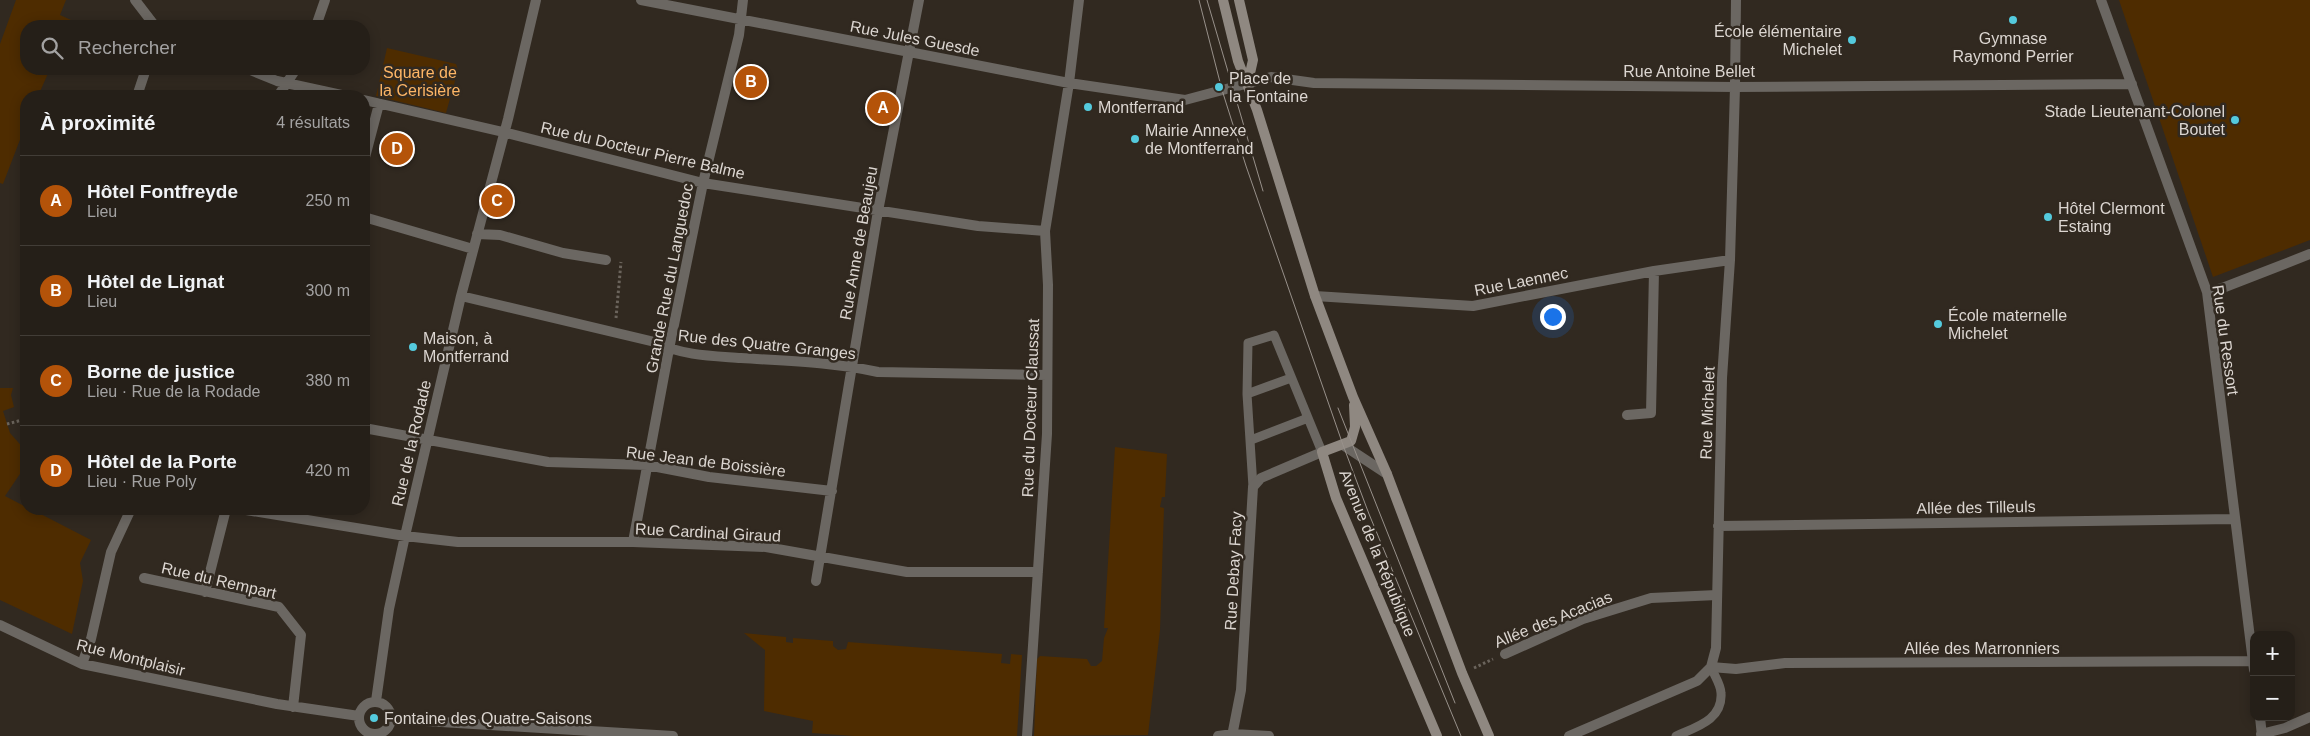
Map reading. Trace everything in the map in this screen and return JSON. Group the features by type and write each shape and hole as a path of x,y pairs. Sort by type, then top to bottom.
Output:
{"main road":[{"path":"1223,0 1238,61 1248,82"},
{"path":"1240,0 1253,60 1248,82"},
{"name":"Avenue de la République","path":"1248,82 1315,296 1353,396 1387,474 1462,673 1489,736"},
{"name":"Avenue de la République","path":"1353,396 1355,427 1351,442 1322,452 1336,498 1437,736"}],"street":[{"path":"135,0 150,20"},
{"path":"318,20 325,0"},
{"name":"Rue de la Rodade","path":"376,701 385,632 427,439 461,296 508,119 536,0"},
{"name":"Rue Jules Guesde","path":"641,0 1069,83 1185,100 1248,82"},
{"name":"Grande Rue du Languedoc","path":"633,542 669,349 703,183 742,21 743,0"},
{"name":"Rue Anne de Beaujeu","path":"816,581 878,211 919,0"},
{"name":"Rue du Docteur Claussat","path":"1027,736 1047,434 1048,285 1045,231 1069,83 1079,0"},
{"name":"Rue Michelet","path":"1711,667 1716,648 1722,378 1730,260 1736,0"},
{"name":"Rue du Ressort","path":"2101,0 2207,292 2250,642"},
{"path":"139,90 144,75"},
{"path":"262,75 277,81 320,90"},
{"path":"281,90 289,83 293,75"},
{"name":"Rue Antoine Bellet","path":"1248,82 1271,78 1314,83 1735,87 2132,84"},
{"name":"Rue du Docteur Pierre Balme","path":"370,102 503,132 703,183 978,226 1045,231"},
{"path":"370,138 379,104"},
{"path":"370,219 473,249"},
{"path":"477,234 500,235 564,253 606,260"},
{"path":"2207,292 2310,254"},
{"name":"Rue Laennec","path":"1315,296 1473,306 1654,271 1730,260"},
{"path":"1627,415 1651,414 1654,271"},
{"name":"Rue des Quatre Granges","path":"461,296 659,343 669,349 721,356 852,366 878,372 1047,375"},
{"name":"Rue Jean de Boissière","path":"370,429 548,462 648,465 709,477 832,492"},
{"path":"1343,445 1387,474"},
{"path":"1253,486 1261,478 1322,452"},
{"name":"Rue Debay Facy","path":"1233,735 1241,690 1253,486"},
{"path":"82,664 111,552 128,515"},
{"path":"205,592 224,515"},
{"name":"Rue Cardinal Giraud","path":"277,515 405,536 458,542 633,542 766,547 907,572 1038,572"},
{"name":"Allée des Tilleuls","path":"1718,526 2234,519"},
{"name":"Rue du Rempart","path":"144,578 279,607 301,635 293,707"},
{"name":"Allée des Acacias","path":"1505,654 1583,619 1651,598 1717,594"},
{"name":"Rue Montplaisir","path":"0,625 82,664 261,701 359,716"},
{"name":"Allée des Marronniers","path":"1711,667 1736,669 1785,663 2250,665"},
{"path":"1569,736 1697,681 1711,667"},
{"path":"376,701 384,704 390,710 392,719 384,731 369,735 361,726 359,716 362,708 368,702 376,701"},
{"path":"2260,721 2262,735 2285,728 2310,717"},
{"path":"392,719 484,723 673,736"},
{"path":"1218,736 1269,736"}],"lane":[{"path":"1253,486 1247,394 1248,343 1274,335 1322,452"},
{"path":"1247,394 1291,378"},
{"path":"1251,440 1308,418"},
{"path":"1676,736 1709,722 1719,709 1721,693 1711,667"}],"path":[{"path":"606,260 621,262 614,332"},
{"path":"7,424 20,420"},
{"name":"Allée des Acacias","path":"1462,673 1505,654"}],"green space":[{"path":"16,0 66,0 60,15 71,20 20,20 20,75 47,75 41,90 20,90 20,140 3,184 0,183 0,44"},
{"name":"Stade Lieutenant-Colonel Boutet","path":"2119,0 2310,0 2310,240 2213,277"},
{"name":"Square de la Cerisière","path":"387,48 456,64 458,70 446,113 376,96"},
{"path":"0,388 13,388 11,395 14,407 3,411 10,433 20,444 20,474 5,496 20,504 20,515 43,515 91,540 80,563 83,581 72,634 0,600"},
{"path":"1115,447 1167,454 1165,497 1162,497 1160,507 1164,508 1160,630 1148,735 1034,736 1037,659 1040,656 1087,659 1091,666 1096,666 1102,661 1104,638 1108,628 1104,628"},
{"path":"744,633 786,637 786,642 793,643 793,638 833,641 833,646 838,650 846,649 848,642 1002,654 1001,663 1010,664 1011,654 1022,655 1017,736 854,736 812,733 813,721 764,711 765,650"}],"tram line":[{"path":"1199,0 1222,90 1246,166 1343,445 1369,514 1461,736"},
{"path":"1207,0 1263,191"},
{"path":"1338,408 1455,703"}],"place":[{"name":"Gymnase Raymond Perrier","path":"2013,20"},
{"name":"École élémentaire Michelet","path":"1852,40"},
{"name":"Hôtel de Lignat","path":"751,82"},
{"name":"Place de la Fontaine","path":"1219,87"},
{"name":"Montferrand","path":"1088,107"},
{"name":"Hôtel Fontfreyde","path":"883,108"},
{"name":"Stade Lieutenant-Colonel Boutet","path":"2235,120"},
{"name":"Mairie Annexe de Montferrand","path":"1135,139"},
{"name":"Hôtel de la Porte","path":"397,149"},
{"name":"Borne de justice","path":"497,201"},
{"name":"Hôtel Clermont Estaing","path":"2048,217"},
{"name":"École maternelle Michelet","path":"1938,324"},
{"name":"Maison, à Montferrand","path":"413,347"},
{"name":"Fontaine des Quatre-Saisons","path":"374,718"}]}
